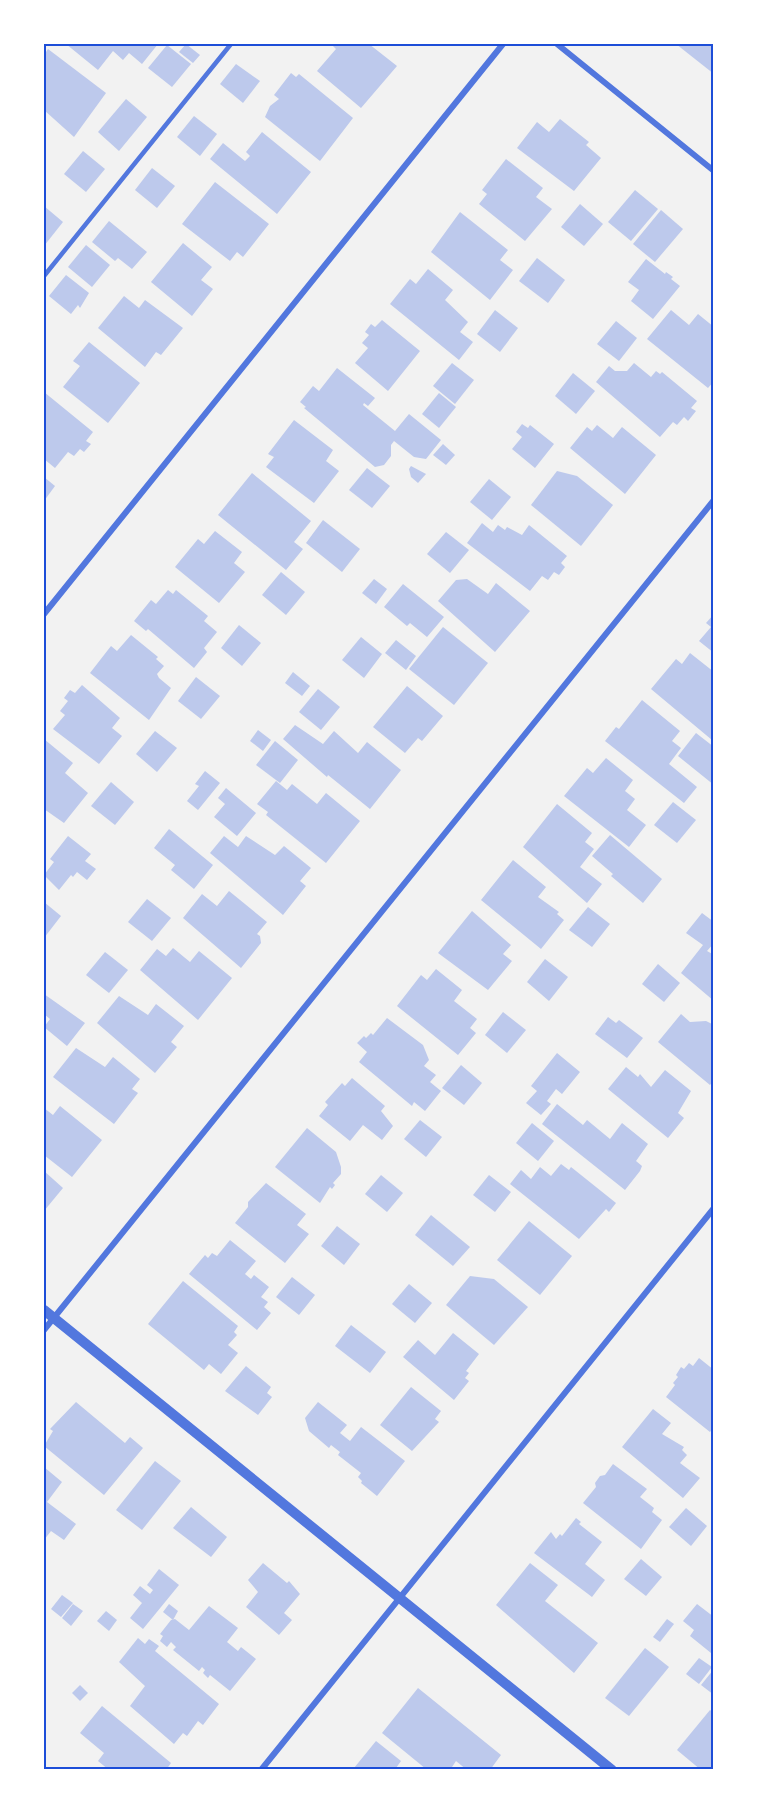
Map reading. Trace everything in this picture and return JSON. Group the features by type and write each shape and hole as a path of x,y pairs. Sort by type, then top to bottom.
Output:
{"street":[{"path":"44,614 503,44"},
{"path":"557,44 714,171"},
{"path":"44,1330 714,500"},
{"path":"261,1770 714,1208"},
{"path":"44,1310 612,1770"}],"lane":[{"path":"44,276 231,44"}],"building":[{"path":"66,44 158,44 142,64 129,53 123,60 113,51 98,70"},
{"path":"186,44 200,55 193,63 179,52"},
{"path":"331,44 369,44 397,66 361,108 317,71 336,49"},
{"path":"676,44 714,44 714,74"},
{"path":"167,45 191,64 172,87 148,68"},
{"path":"48,49 106,93 74,137 44,110 44,55"},
{"path":"236,64 260,81 243,103 220,84"},
{"path":"291,73 296,77 299,74 353,118 320,161 265,117 270,106 279,99 274,95"},
{"path":"126,99 147,117 119,151 98,132"},
{"path":"194,116 217,134 200,156 177,137"},
{"path":"560,119 589,142 586,145 601,158 574,191 517,148 537,122 549,132"},
{"path":"262,132 311,172 277,214 210,159 223,143 245,161 250,156 246,152"},
{"path":"83,151 105,169 86,192 64,174"},
{"path":"506,159 543,188 536,197 552,209 525,241 479,204 487,194 482,190"},
{"path":"152,168 175,186 157,208 135,190"},
{"path":"215,182 269,224 243,257 237,252 230,261 182,224"},
{"path":"635,190 658,209 631,241 608,222"},
{"path":"580,204 603,224 584,246 561,227"},
{"path":"44,206 63,222 44,246"},
{"path":"661,210 683,229 655,262 633,244"},
{"path":"460,212 508,250 500,260 513,270 490,300 431,252"},
{"path":"109,221 147,252 132,269 118,258 115,261 92,242"},
{"path":"183,243 212,267 201,280 213,289 192,316 151,282"},
{"path":"86,245 110,265 92,287 68,267"},
{"path":"537,258 565,280 548,303 519,281"},
{"path":"646,259 665,274 666,272 673,277 671,279 680,286 653,319 631,301 639,290 628,282"},
{"path":"428,269 453,290 445,300 468,322 460,332 473,342 459,360 390,304 410,279 416,284"},
{"path":"66,275 89,293 80,308 78,305 71,314 49,296"},
{"path":"124,296 139,308 145,300 183,328 161,355 156,352 145,367 98,328"},
{"path":"495,310 518,328 500,352 477,334"},
{"path":"671,310 689,325 698,314 714,327 714,381 708,388 647,339"},
{"path":"382,320 420,351 388,391 355,363 368,348 362,343 369,335 365,332 371,324 375,327"},
{"path":"616,321 637,338 619,361 597,344"},
{"path":"89,342 140,383 108,423 63,387 80,366 73,361"},
{"path":"452,363 474,380 455,404 433,386"},
{"path":"634,363 651,377 656,371 660,374 662,372 697,401 691,408 696,411 688,421 684,417 677,425 673,422 660,437 596,382 609,366 615,371 627,371"},
{"path":"337,368 375,398 368,406 364,403 363,405 395,431 409,414 441,440 426,459 414,457 394,441 391,445 391,456 384,465 375,467 304,408 306,407 300,402 313,386 319,391"},
{"path":"573,373 595,391 576,414 555,396"},
{"path":"44,392 93,432 86,441 91,444 84,452 80,449 74,456 68,452 55,468 44,459"},
{"path":"439,393 456,407 439,428 422,414"},
{"path":"294,420 333,450 326,461 339,471 314,503 266,467 274,457 268,454"},
{"path":"522,424 528,428 530,425 554,444 535,468 512,449 522,437 516,432"},
{"path":"597,425 613,438 622,427 656,455 625,494 570,448 587,427 592,431"},
{"path":"443,444 455,455 446,465 433,455"},
{"path":"411,466 426,474 418,483 411,477 409,469"},
{"path":"367,468 390,486 372,508 349,490"},
{"path":"557,471 577,476 613,505 581,546 531,505"},
{"path":"252,473 311,521 294,542 303,549 286,570 218,515"},
{"path":"44,477 55,486 44,501"},
{"path":"489,479 511,497 492,520 470,502"},
{"path":"323,520 360,549 342,572 306,543"},
{"path":"482,523 493,532 498,525 505,530 507,527 522,535 529,525 567,556 561,563 565,567 559,575 554,572 548,580 542,576 530,591 467,543"},
{"path":"215,531 242,552 234,563 245,572 219,603 175,567 198,539 204,544"},
{"path":"446,532 469,550 450,573 427,554"},
{"path":"281,572 305,592 286,615 262,595"},
{"path":"374,579 387,589 376,604 362,593"},
{"path":"467,579 488,594 496,583 530,611 495,652 438,601 456,580"},
{"path":"403,584 444,617 427,637 410,623 407,626 384,607"},
{"path":"168,590 173,594 176,590 208,616 204,621 217,632 204,648 207,652 194,668 148,629 146,631 134,621 151,600 156,604"},
{"path":"714,614 714,653 699,641 711,627 706,623"},
{"path":"239,625 261,643 242,666 221,648"},
{"path":"443,627 488,663 454,705 409,669"},
{"path":"131,635 158,657 156,659 164,666 157,674 171,688 149,720 90,673 111,646 117,651"},
{"path":"361,637 382,654 364,678 342,660"},
{"path":"396,640 416,656 406,670 385,653"},
{"path":"690,653 714,672 712,740 651,689 676,659 682,664"},
{"path":"293,672 310,686 302,696 285,683"},
{"path":"196,677 220,696 201,719 178,701"},
{"path":"82,685 120,718 112,728 122,736 99,764 53,729 65,715 60,711 68,701 64,698 70,690 75,693"},
{"path":"407,686 443,716 422,741 418,738 405,753 373,727"},
{"path":"318,689 340,707 321,730 299,712"},
{"path":"642,700 680,731 672,741 681,748 669,764 697,787 684,803 605,741 616,727 619,729"},
{"path":"295,725 323,744 334,731 358,753 367,742 401,770 370,809 328,775 327,777 283,739"},
{"path":"258,730 271,740 263,751 250,741"},
{"path":"155,731 177,748 157,772 136,754"},
{"path":"696,733 714,747 714,785 678,756"},
{"path":"44,739 73,763 65,773 88,793 64,823 44,809"},
{"path":"275,741 298,760 280,783 256,765"},
{"path":"606,758 633,780 625,791 635,799 627,810 646,825 629,847 564,796 587,768 593,773"},
{"path":"205,771 220,783 198,810 187,801 199,786 195,784"},
{"path":"276,781 287,790 292,784 317,804 326,793 360,821 326,863 266,815 268,812 257,804"},
{"path":"111,782 134,802 115,825 91,806"},
{"path":"226,788 256,813 237,836 214,817 225,804 218,798"},
{"path":"673,802 696,820 677,843 654,825"},
{"path":"557,804 592,833 585,842 594,849 580,867 602,884 587,903 523,847"},
{"path":"169,829 213,865 194,889 171,870 175,865 154,848"},
{"path":"610,835 662,879 643,903 611,876 613,874 592,856"},
{"path":"68,836 91,854 85,861 96,869 87,880 77,872 73,877 71,875 59,890 44,875 54,862 50,859"},
{"path":"224,836 238,847 246,836 275,855 284,846 311,868 300,881 306,886 283,915 210,853"},
{"path":"513,860 546,887 538,897 559,912 557,914 564,920 541,949 481,900"},
{"path":"229,891 267,922 257,934 260,936 261,943 241,968 183,918 202,894 217,906"},
{"path":"147,899 171,918 152,941 128,922"},
{"path":"44,902 61,916 44,938"},
{"path":"588,907 610,924 592,947 569,930"},
{"path":"472,911 511,945 503,954 512,961 488,990 438,953"},
{"path":"702,913 714,922 714,943 707,951 714,955 714,1001 681,973 703,945 686,933"},
{"path":"173,948 190,962 199,951 232,978 198,1020 140,970 157,949 166,956"},
{"path":"105,952 128,970 109,993 86,975"},
{"path":"545,959 568,977 549,1001 527,982"},
{"path":"658,964 680,983 664,1002 642,984"},
{"path":"436,969 462,990 454,1001 477,1019 470,1028 476,1033 458,1055 397,1006 421,975 427,980"},
{"path":"44,994 85,1023 67,1046 44,1027 50,1019 44,1014"},
{"path":"119,996 148,1015 156,1004 184,1026 171,1042 177,1047 155,1073 97,1023"},
{"path":"503,1012 526,1030 507,1053 485,1035"},
{"path":"681,1014 690,1022 706,1021 714,1025 714,1080 710,1085 658,1042"},
{"path":"608,1017 616,1023 619,1020 643,1038 627,1058 595,1034"},
{"path":"387,1018 423,1045 429,1060 424,1066 436,1075 430,1082 441,1091 425,1111 414,1102 412,1106 359,1062 367,1052 357,1043 364,1036 366,1038 371,1033 373,1035"},
{"path":"76,1048 105,1067 113,1057 140,1079 132,1089 138,1093 114,1124 53,1077"},
{"path":"557,1053 580,1072 562,1094 556,1089 547,1101 551,1104 541,1115 526,1103 537,1091 531,1086"},
{"path":"461,1065 482,1083 464,1105 442,1088"},
{"path":"626,1067 638,1077 640,1074 651,1087 665,1070 691,1091 678,1113 684,1118 668,1138 608,1089"},
{"path":"352,1078 385,1106 381,1111 393,1126 382,1140 363,1125 350,1141 319,1116 328,1105 325,1102 342,1083 345,1086"},
{"path":"557,1104 583,1125 587,1120 610,1139 622,1123 648,1144 636,1161 642,1166 640,1171 625,1190 542,1124"},
{"path":"60,1106 102,1140 72,1177 44,1155 44,1108 53,1115"},
{"path":"420,1120 442,1137 426,1157 404,1139"},
{"path":"532,1123 554,1141 538,1161 516,1143"},
{"path":"307,1128 336,1152 341,1167 341,1174 333,1183 335,1185 332,1189 330,1187 320,1203 275,1167"},
{"path":"561,1164 569,1170 571,1167 616,1203 609,1212 606,1209 579,1239 510,1184 521,1170 531,1179 540,1167 551,1176"},
{"path":"44,1171 63,1188 44,1211"},
{"path":"381,1175 403,1193 387,1212 365,1194"},
{"path":"489,1175 511,1192 495,1212 473,1195"},
{"path":"266,1183 306,1214 297,1225 309,1234 285,1263 235,1223 248,1207 248,1202"},
{"path":"431,1215 470,1247 453,1266 415,1235"},
{"path":"529,1221 572,1256 540,1295 497,1260"},
{"path":"337,1226 360,1244 344,1265 321,1246"},
{"path":"230,1240 256,1261 245,1274 251,1279 254,1275 269,1287 261,1297 268,1302 264,1307 271,1313 257,1330 189,1274 205,1255 208,1258 212,1253 217,1256"},
{"path":"470,1276 494,1279 528,1307 494,1345 446,1305"},
{"path":"292,1277 315,1295 299,1315 276,1297"},
{"path":"183,1281 238,1326 234,1332 237,1335 228,1345 238,1353 221,1374 209,1364 204,1370 148,1324"},
{"path":"409,1284 432,1303 415,1323 392,1304"},
{"path":"351,1325 386,1352 370,1373 335,1346"},
{"path":"453,1333 479,1354 466,1371 469,1373 465,1378 469,1381 454,1400 403,1357 418,1340 435,1355"},
{"path":"699,1358 714,1370 714,1427 710,1432 666,1397 675,1385 673,1383 681,1367 684,1369 689,1363 693,1366"},
{"path":"246,1366 271,1387 267,1393 272,1397 258,1415 225,1391"},
{"path":"411,1387 441,1411 435,1419 439,1422 412,1451 380,1425"},
{"path":"76,1402 125,1443 130,1437 143,1448 104,1495 44,1446 53,1431 50,1429"},
{"path":"318,1402 347,1425 340,1433 350,1441 361,1427 405,1461 377,1496 361,1483 358,1477 361,1473 338,1455 340,1452 331,1445 329,1448 309,1431 305,1418"},
{"path":"653,1409 671,1423 662,1434 684,1447 682,1450 687,1455 680,1463 700,1478 683,1498 622,1447"},
{"path":"155,1461 181,1481 142,1530 116,1510"},
{"path":"613,1464 647,1489 640,1497 654,1508 652,1512 662,1520 641,1549 583,1503 596,1487 595,1483 600,1476 605,1475"},
{"path":"44,1467 62,1482 47,1502 76,1524 64,1540 51,1531 44,1540"},
{"path":"191,1507 227,1537 211,1557 173,1528"},
{"path":"686,1508 707,1526 691,1546 669,1527"},
{"path":"576,1518 581,1522 579,1524 602,1542 585,1564 605,1580 592,1597 534,1553 551,1532 556,1539 560,1534 562,1536"},
{"path":"641,1559 662,1577 646,1596 624,1579"},
{"path":"263,1563 287,1583 289,1581 300,1594 284,1613 292,1620 279,1635 246,1607 258,1592 248,1580"},
{"path":"530,1563 558,1585 545,1601 598,1643 574,1673 496,1605"},
{"path":"159,1569 179,1585 143,1629 130,1618 142,1603 133,1595 140,1586 150,1594 153,1590 147,1585"},
{"path":"62,1595 73,1603 61,1617 51,1609"},
{"path":"73,1604 83,1611 71,1626 62,1618"},
{"path":"169,1604 178,1611 173,1620 163,1612"},
{"path":"697,1604 714,1617 711,1653 690,1636 694,1630 683,1621"},
{"path":"209,1606 238,1628 227,1642 238,1651 241,1647 256,1659 230,1691 210,1675 208,1678 203,1673 205,1670 202,1667 199,1671 173,1650 176,1647 171,1642 167,1647 160,1641 163,1636 160,1634 171,1620 175,1619 189,1630"},
{"path":"106,1611 117,1620 109,1631 97,1621"},
{"path":"667,1619 674,1624 660,1642 653,1637"},
{"path":"138,1638 145,1644 149,1639 159,1646 155,1651 219,1704 203,1725 198,1721 187,1736 183,1733 174,1744 130,1706 145,1686 119,1662"},
{"path":"645,1648 669,1667 629,1716 605,1698"},
{"path":"699,1658 712,1667 699,1684 686,1674"},
{"path":"714,1669 714,1695 701,1685"},
{"path":"80,1685 88,1693 80,1701 72,1693"},
{"path":"418,1688 501,1755 490,1770 467,1770 456,1761 450,1770 426,1769 382,1733"},
{"path":"102,1706 171,1763 166,1770 109,1770 98,1761 104,1753 80,1733"},
{"path":"710,1710 714,1713 714,1764 709,1770 701,1770 677,1750"},
{"path":"376,1741 401,1761 396,1768 398,1770 354,1768"}]}
